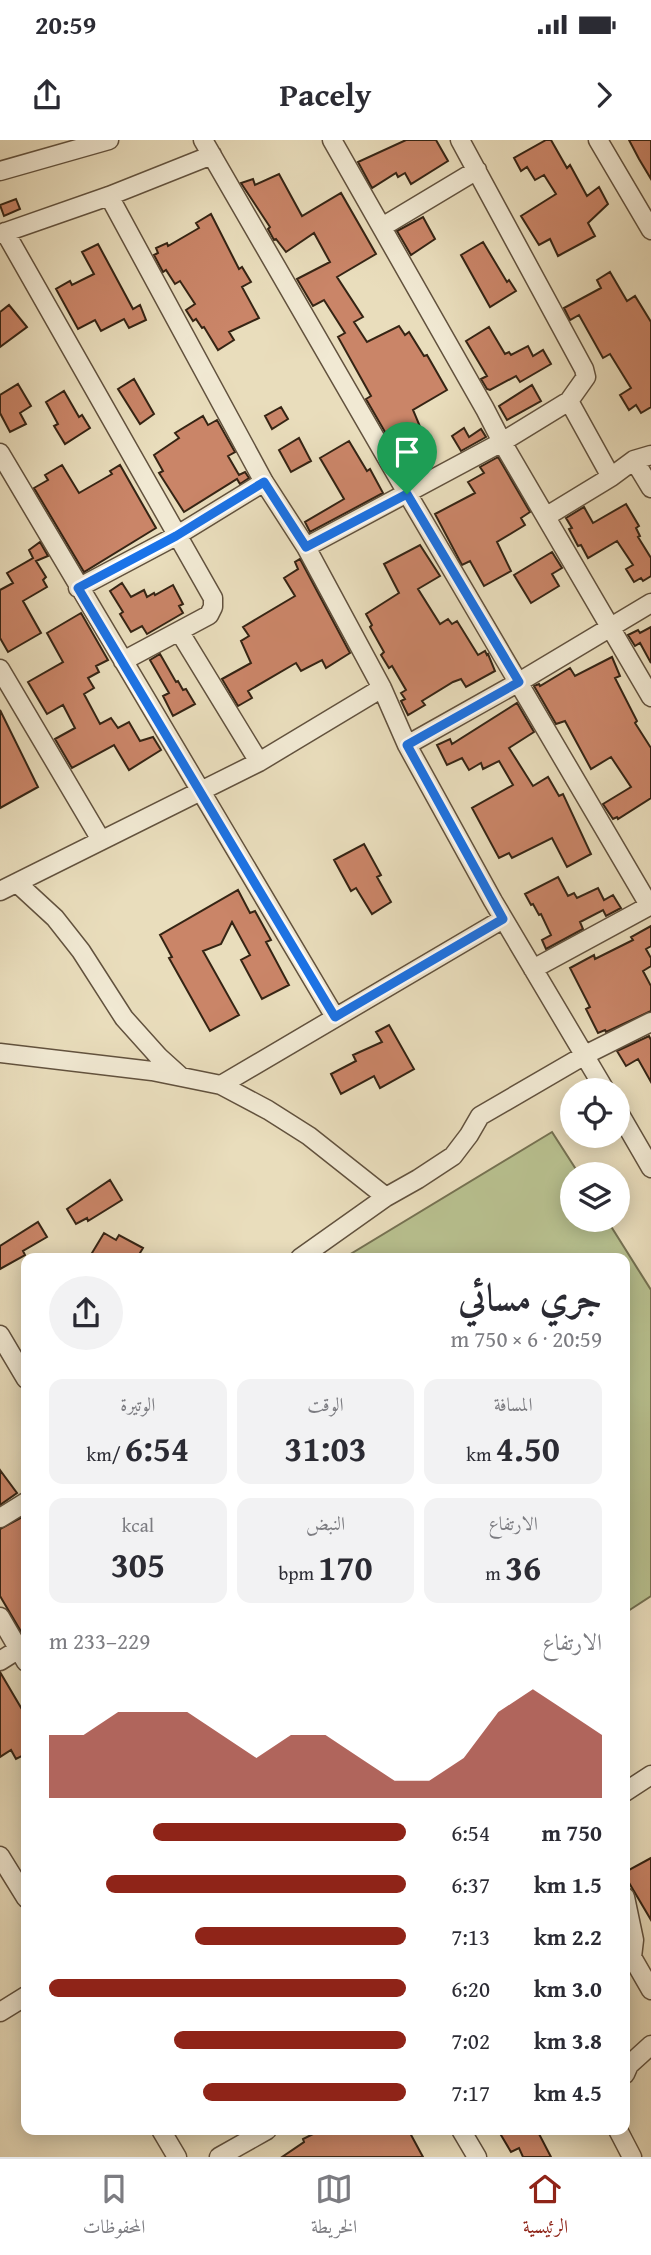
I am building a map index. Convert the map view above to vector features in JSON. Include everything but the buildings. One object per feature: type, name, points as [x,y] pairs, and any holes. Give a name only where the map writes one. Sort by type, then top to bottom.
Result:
[{"type":"street","points":[[0,171],[109,140]]},
{"type":"street","points":[[332,140],[502,442],[651,696]]},
{"type":"street","points":[[306,547],[502,442],[569,401],[586,377],[460,140]]},
{"type":"street","points":[[598,140],[651,230]]},
{"type":"street","points":[[123,662],[209,615],[213,598],[3,233],[109,196],[208,148],[407,494],[650,905],[533,969]]},
{"type":"street","points":[[382,227],[477,170]]},
{"type":"street","points":[[109,196],[264,482],[306,547],[383,688],[407,745],[503,919],[598,1078]]},
{"type":"street","points":[[569,401],[611,477]]},
{"type":"street","points":[[0,453],[335,1017]]},
{"type":"street","points":[[547,516],[643,457],[651,488]]},
{"type":"street","points":[[78,588],[176,536],[264,482]]},
{"type":"street","points":[[407,745],[651,603]]},
{"type":"street","points":[[179,631],[259,762]]},
{"type":"street","points":[[0,669],[101,840]]},
{"type":"street","points":[[0,891],[259,762],[383,688]]},
{"type":"street","points":[[17,883],[55,918],[81,951],[124,1018],[180,1076]]},
{"type":"street","points":[[221,1085],[503,919]]},
{"type":"street","points":[[307,1253],[386,1197],[453,1156],[480,1116],[585,1055],[651,1023]]},
{"type":"street","points":[[0,1053],[180,1076],[221,1085],[309,1136],[386,1197]]},
{"type":"street","points":[[630,1132],[651,1168]]},
{"type":"street","points":[[0,1335],[21,1371]]},
{"type":"street","points":[[0,1518],[21,1505]]},
{"type":"street","points":[[0,1617],[21,1653]]},
{"type":"street","points":[[0,1661],[21,1655]]},
{"type":"street","points":[[630,1789],[651,1775]]},
{"type":"street","points":[[0,1856],[21,1890]]},
{"type":"street","points":[[630,1921],[634,1940],[632,1957],[651,1990]]},
{"type":"street","points":[[0,2012],[21,1999]]},
{"type":"street","points":[[630,2064],[651,2045]]},
{"type":"street","points":[[164,2135],[177,2157]]},
{"type":"street","points":[[219,2157],[258,2135]]},
{"type":"street","points":[[463,2135],[473,2156]]},
{"type":"street","points":[[621,2135],[632,2157]]},
{"type":"green space","points":[[552,1132],[571,1162],[560,1162],[560,1232],[615,1232],[628,1253],[352,1253]]},
{"type":"green space","points":[[630,1257],[651,1290],[651,1596],[630,1610]]},
{"type":"route","points":[[264,482],[306,547],[407,494],[519,682],[407,745],[503,919],[335,1017],[78,588],[176,536],[264,482]]}]
